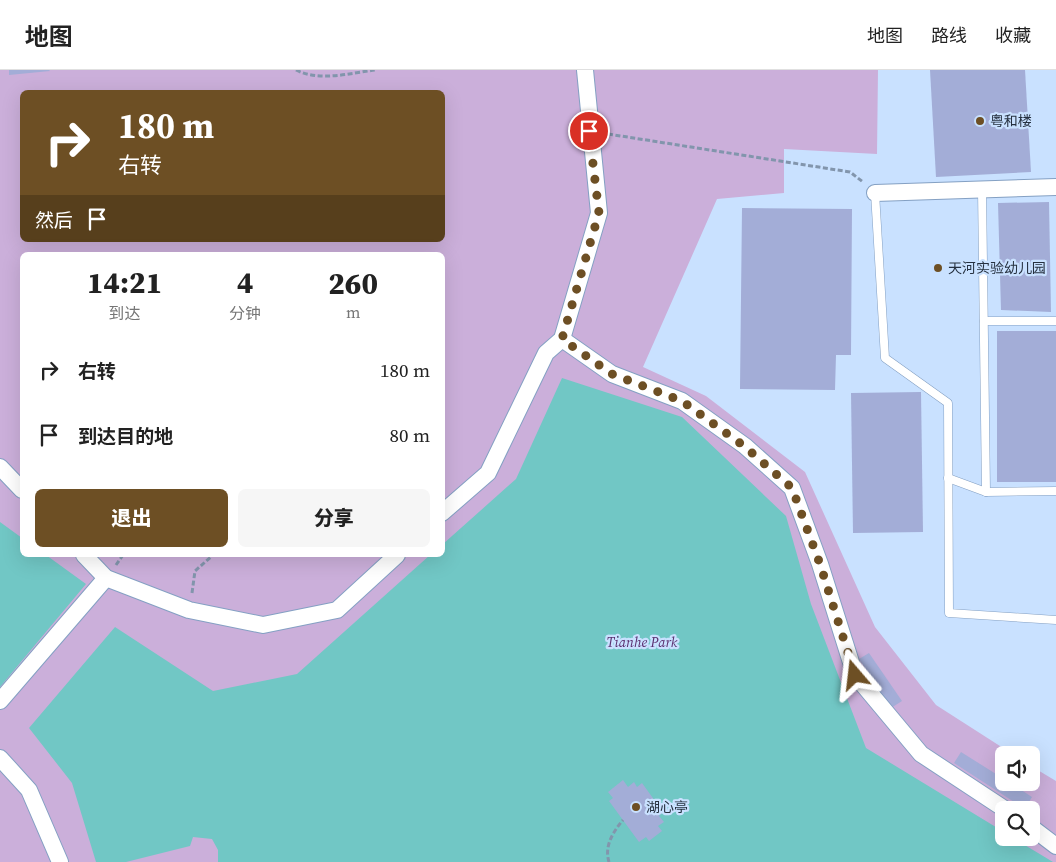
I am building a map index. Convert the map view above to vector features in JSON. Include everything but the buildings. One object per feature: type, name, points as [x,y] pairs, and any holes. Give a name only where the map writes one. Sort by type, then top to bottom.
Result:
[{"type":"street","points":[[445,510],[488,473],[546,353],[562,339],[599,213],[589,131],[585,70]]},
{"type":"street","points":[[875,192],[1056,187]]},
{"type":"street","points":[[562,339],[612,374],[682,401],[744,446],[792,488],[820,564],[855,675],[921,754],[995,803]]},
{"type":"street","points":[[0,467],[20,488]]},
{"type":"street","points":[[86,557],[106,578],[189,610],[263,625],[337,610],[396,557]]},
{"type":"street","points":[[0,702],[106,578]]},
{"type":"street","points":[[0,758],[29,790],[60,862]]},
{"type":"street","points":[[1040,834],[1056,846]]},
{"type":"lane","points":[[982,189],[986,492]]},
{"type":"lane","points":[[875,192],[885,358],[948,403],[949,613],[1056,620]]},
{"type":"lane","points":[[984,321],[1056,321]]},
{"type":"lane","points":[[948,478],[986,492],[1056,491]]},
{"type":"path","points":[[296,70],[306,75],[342,75],[375,70]]},
{"type":"path","points":[[589,131],[850,172],[875,192]]},
{"type":"path","points":[[189,610],[195,571],[211,557]]},
{"type":"path","points":[[609,862],[607,855],[611,835],[622,820]]},
{"type":"green space","name":"Tianhe Park","points":[[0,70],[878,70],[877,154],[784,149],[784,193],[717,199],[643,367],[706,396],[805,472],[875,627],[936,705],[1000,746],[995,746],[995,791],[1040,791],[1040,771],[1056,781],[1056,862],[0,862]]},
{"type":"shaded area","points":[[562,378],[682,417],[786,516],[811,604],[866,748],[995,827],[995,846],[1026,846],[1053,862],[218,862],[218,850],[212,839],[193,837],[190,846],[126,862],[96,862],[72,783],[29,728],[115,627],[213,691],[297,674],[428,557],[445,557],[445,542],[516,479]]},
{"type":"shaded area","points":[[0,522],[20,537],[20,557],[49,557],[86,584],[0,687]]},
{"type":"place","name":"粤和楼","points":[[980,121]]},
{"type":"place","name":"天河实验幼儿园","points":[[938,268]]},
{"type":"place","name":"湖心亭","points":[[636,807]]},
{"type":"route","points":[[589,131],[599,213],[562,339],[612,374],[682,401],[744,446],[792,488],[820,564],[855,675]]}]
